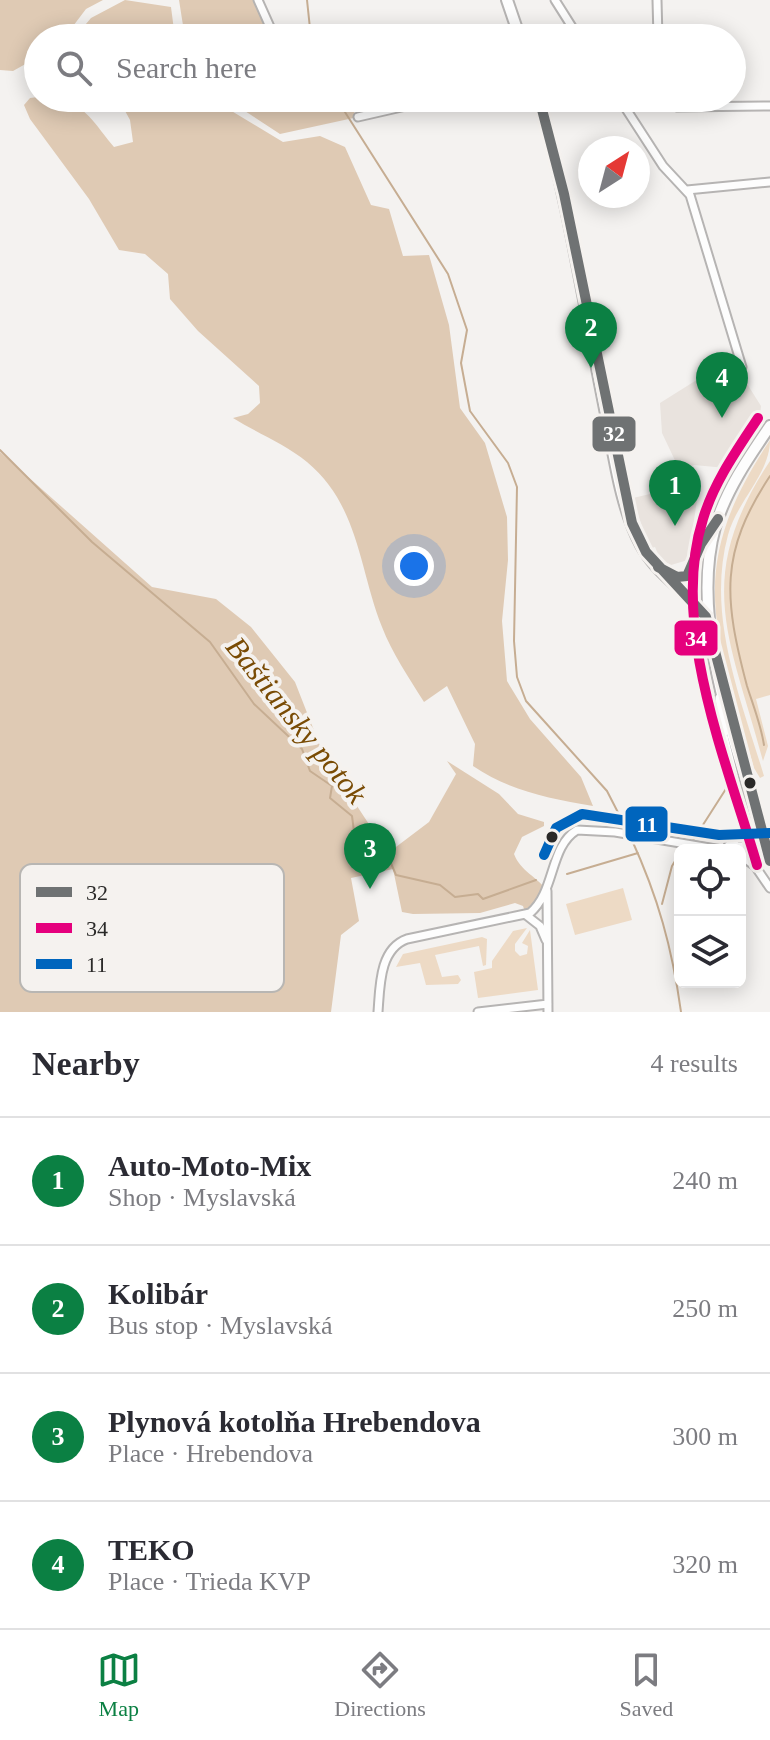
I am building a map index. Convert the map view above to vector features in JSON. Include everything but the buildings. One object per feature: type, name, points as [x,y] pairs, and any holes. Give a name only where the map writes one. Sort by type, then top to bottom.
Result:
[{"type":"street","points":[[258,0],[269,24]]},
{"type":"street","points":[[507,0],[515,24]]},
{"type":"street","points":[[555,0],[570,24]]},
{"type":"street","points":[[657,0],[658,24]]},
{"type":"street","points":[[746,106],[770,106]]},
{"type":"street","points":[[358,117],[380,112]]},
{"type":"street","points":[[543,112],[564,194],[626,500],[637,537],[661,573],[689,594],[706,617]]},
{"type":"street","points":[[628,112],[663,166],[687,190],[704,233],[742,367]]},
{"type":"street","points":[[687,190],[770,182]]},
{"type":"street","points":[[729,844],[741,835],[746,819],[724,736],[706,617],[705,585],[718,519],[736,478],[770,426]]},
{"type":"street","points":[[679,578],[692,571],[701,544],[718,519]]},
{"type":"street","points":[[652,562],[679,578],[705,585]]},
{"type":"street","points":[[710,637],[770,861]]},
{"type":"street","points":[[478,1012],[548,1008],[547,891],[562,844],[571,833],[584,828],[690,844]]},
{"type":"street","points":[[746,847],[766,846]]},
{"type":"street","points":[[746,852],[766,846]]},
{"type":"street","points":[[746,859],[770,888]]},
{"type":"street","points":[[378,1012],[384,967],[400,942],[526,915],[547,891]]},
{"type":"street","points":[[526,915],[540,926],[547,942]]},
{"type":"shaded area","points":[[0,0],[103,0],[86,9],[75,24],[24,24],[24,65],[13,71],[0,70]]},
{"type":"shaded area","points":[[125,0],[171,7],[173,24],[86,24],[91,18]]},
{"type":"shaded area","points":[[179,0],[256,0],[265,24],[183,24]]},
{"type":"shaded area","points":[[27,112],[84,112],[114,147],[133,142],[126,112],[233,112],[283,142],[320,136],[345,147],[371,205],[389,209],[403,256],[429,255],[449,325],[460,408],[485,443],[507,517],[508,560],[502,621],[507,681],[530,719],[581,777],[593,806],[515,788],[473,766],[475,744],[447,686],[424,702],[391,646],[374,605],[348,518],[324,479],[290,450],[233,418],[248,414],[260,403],[259,386],[198,331],[170,299],[168,274],[145,254],[119,250],[89,199]]},
{"type":"shaded area","points":[[246,112],[354,112],[358,117],[280,134]]},
{"type":"shaded area","points":[[738,354],[744,379],[761,406],[759,426],[766,431],[738,474],[726,468],[694,465],[680,471],[662,433],[660,403]]},
{"type":"shaded area","points":[[770,440],[765,464],[728,535],[722,565],[721,596],[729,657],[764,776],[760,778],[754,768],[728,677],[715,601],[717,565],[725,527],[743,486]]},
{"type":"shaded area","points":[[0,452],[152,587],[216,599],[251,627],[295,682],[324,756],[388,853],[429,822],[456,774],[447,761],[499,794],[518,814],[544,822],[544,826],[522,837],[514,854],[547,891],[526,915],[523,906],[515,903],[480,913],[402,912],[393,869],[351,878],[359,921],[341,935],[331,1012],[0,1012]]},
{"type":"shaded area","points":[[770,461],[770,695],[756,699],[768,746],[763,761],[730,643],[725,609],[725,575],[731,540],[746,503]]},
{"type":"shaded area","points":[[688,485],[689,488],[699,487],[688,560],[671,565],[660,559],[655,547],[649,549],[633,498]]},
{"type":"shaded area","points":[[623,888],[632,920],[575,935],[566,904]]},
{"type":"shaded area","points":[[527,928],[515,944],[515,951],[520,956],[527,954],[528,946],[522,943],[530,930],[538,990],[478,998],[474,972],[492,968],[492,961],[513,931]]},
{"type":"shaded area","points":[[482,937],[487,939],[486,965],[483,966],[479,946],[435,955],[442,977],[458,975],[461,980],[458,984],[426,985],[420,963],[396,967],[403,954]]},
{"type":"waterway","points":[[307,0],[310,24]]},
{"type":"waterway","points":[[345,112],[448,274],[467,330],[461,363],[470,411],[508,463],[517,487],[514,641],[517,677],[526,701],[607,791],[628,832]]},
{"type":"waterway","name":"Baštiansky potok","points":[[0,450],[92,542],[210,642],[254,704],[302,749],[310,771],[332,786],[330,798],[352,816],[353,848],[373,852],[380,858],[387,854],[396,875],[440,885],[455,897],[478,894],[483,899],[536,880]]},
{"type":"waterway","points":[[764,745],[739,655],[731,602],[731,577],[734,553],[742,529],[770,476]]},
{"type":"waterway","points":[[692,842],[731,781]]},
{"type":"waterway","points":[[631,838],[663,923],[681,1012]]},
{"type":"waterway","name":"Baštiansky potok","points":[[567,874],[638,853]]},
{"type":"waterway","points":[[662,904],[674,863]]},
{"type":"transit line","name":"32","points":[[543,112],[564,194],[632,523],[646,552],[706,617],[770,861]]},
{"type":"transit line","name":"34","points":[[757,865],[706,694],[693,604],[694,560],[703,519],[713,492],[758,418]]},
{"type":"transit line","name":"32","points":[[658,567],[677,577],[687,576],[701,544],[718,519]]},
{"type":"transit line","name":"11","points":[[544,855],[556,828],[582,814],[719,835],[770,833]]},
{"type":"place","name":"Kolibár","points":[[591,368]]},
{"type":"place","name":"TEKO","points":[[722,418]]},
{"type":"place","name":"Auto-Moto-Mix","points":[[675,526]]},
{"type":"place","name":"Plynová kotolňa Hrebendova","points":[[370,889]]}]
